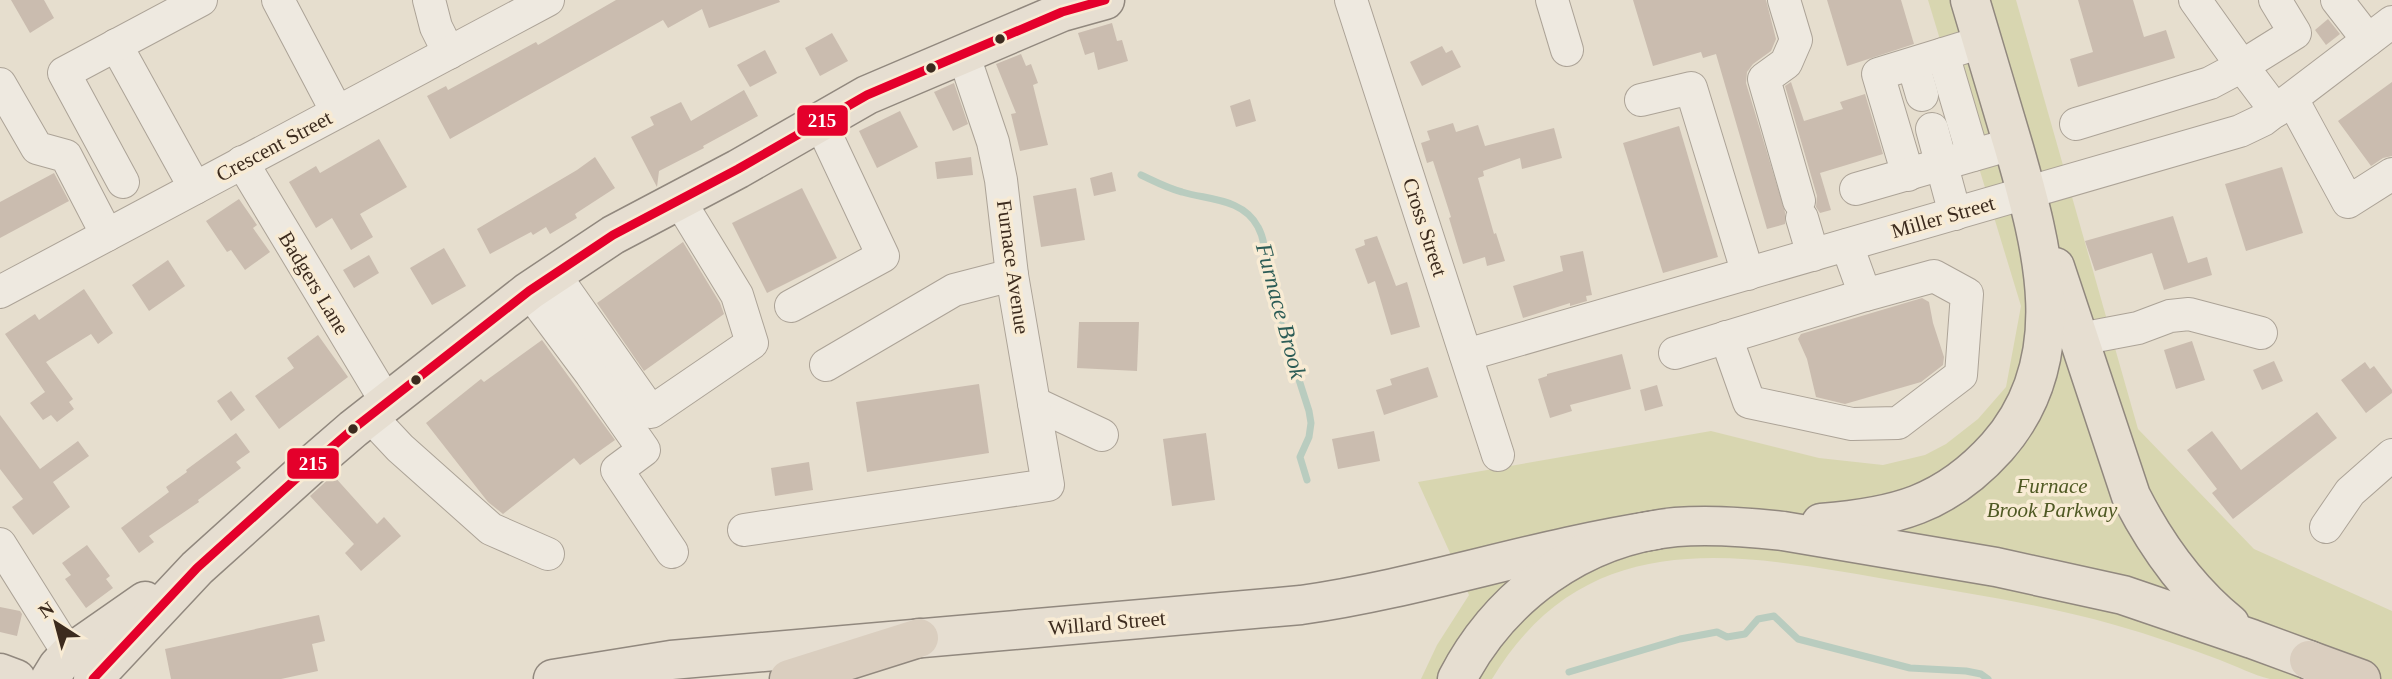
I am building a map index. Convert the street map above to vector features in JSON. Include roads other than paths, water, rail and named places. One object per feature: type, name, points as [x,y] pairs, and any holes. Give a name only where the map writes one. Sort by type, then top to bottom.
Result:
[{"type":"highway","points":[[789,679],[919,638]]},
{"type":"highway","points":[[2309,660],[2361,679]]},
{"type":"main road","points":[[71,671],[124,613],[197,568],[309,467],[378,410],[542,283],[613,235],[867,95],[1062,12],[1105,0]]},
{"type":"main road","points":[[1970,0],[2027,193],[2062,285],[2124,479],[2139,512],[2172,564],[2199,597],[2252,639]]},
{"type":"main road","points":[[1462,670],[1477,644],[1502,613],[1546,575],[1599,548],[1656,530],[1677,527],[1753,527],[1870,519],[1909,508],[1975,470],[2001,442],[2023,411],[2040,363],[2045,330],[2044,274],[2027,193]]},
{"type":"main road","points":[[1753,527],[1996,566],[2082,584],[2154,604],[2252,639],[2309,660],[2347,679]]},
{"type":"main road","name":"Willard Street","points":[[553,679],[671,660],[1239,612],[1329,601],[1381,592],[1566,546],[1656,530]]},
{"type":"main road","points":[[71,671],[126,662],[197,568]]},
{"type":"main road","points":[[0,673],[16,679]]},
{"type":"street","points":[[122,182],[64,73],[201,0]]},
{"type":"street","points":[[278,0],[337,112]]},
{"type":"street","points":[[429,0],[436,27],[449,53]]},
{"type":"street","name":"Crescent Street","points":[[0,292],[548,0]]},
{"type":"street","name":"Cross Street","points":[[1351,0],[1498,454]]},
{"type":"street","points":[[1552,0],[1567,50]]},
{"type":"street","points":[[1784,0],[1796,40],[1786,62],[1764,79],[1813,255]]},
{"type":"street","points":[[2195,0],[2242,66],[2284,105],[2348,202],[2392,174]]},
{"type":"street","points":[[2076,124],[2210,83],[2295,33],[2275,0]]},
{"type":"street","points":[[2337,0],[2380,31]]},
{"type":"street","name":"Miller Street","points":[[1466,355],[2252,127],[2380,31]]},
{"type":"street","points":[[1908,175],[1878,74],[1982,41]]},
{"type":"street","points":[[116,45],[195,188]]},
{"type":"street","name":"Furnace Avenue","points":[[744,530],[1048,485],[1012,275],[1001,180],[993,142],[963,53]]},
{"type":"street","points":[[1943,54],[1973,155]]},
{"type":"street","points":[[1913,64],[1922,95]]},
{"type":"street","points":[[0,84],[37,148],[66,156],[107,234]]},
{"type":"street","points":[[1641,100],[1691,88],[1748,274]]},
{"type":"street","points":[[791,306],[883,256],[820,122]]},
{"type":"street","points":[[1932,129],[1955,214]]},
{"type":"street","points":[[1856,189],[2012,144]]},
{"type":"street","name":"Badgers Lane","points":[[242,162],[400,448],[491,529],[548,554]]},
{"type":"street","points":[[542,283],[651,412],[752,343],[737,295],[680,200]]},
{"type":"street","points":[[1847,245],[1865,295]]},
{"type":"street","points":[[826,365],[954,290],[1012,275]]},
{"type":"street","points":[[1675,353],[1726,337],[1865,295],[1934,276],[1967,294],[1962,375],[1898,424],[1852,424],[1749,402],[1726,337]]},
{"type":"street","points":[[542,283],[591,374],[644,450],[617,470],[672,552]]},
{"type":"street","points":[[2080,339],[2138,328],[2170,316],[2189,314],[2261,333]]},
{"type":"street","points":[[1034,404],[1102,435]]},
{"type":"street","points":[[2326,527],[2350,492],[2392,455]]},
{"type":"street","points":[[0,544],[71,671]]},
{"type":"waterway","name":"Furnace Brook","points":[[1141,175],[1176,190],[1234,205],[1251,217],[1258,227],[1263,241],[1269,286],[1309,411],[1309,437],[1300,457],[1307,480]]},
{"type":"waterway","name":"Furnace Brook","points":[[1569,672],[1680,639],[1717,632],[1727,637],[1745,634],[1758,619],[1774,616],[1798,639],[1910,668],[1966,671],[1981,674],[1988,679]]},
{"type":"park label","name":"Furnace Brook Parkway","points":[[2052,498]]}]
